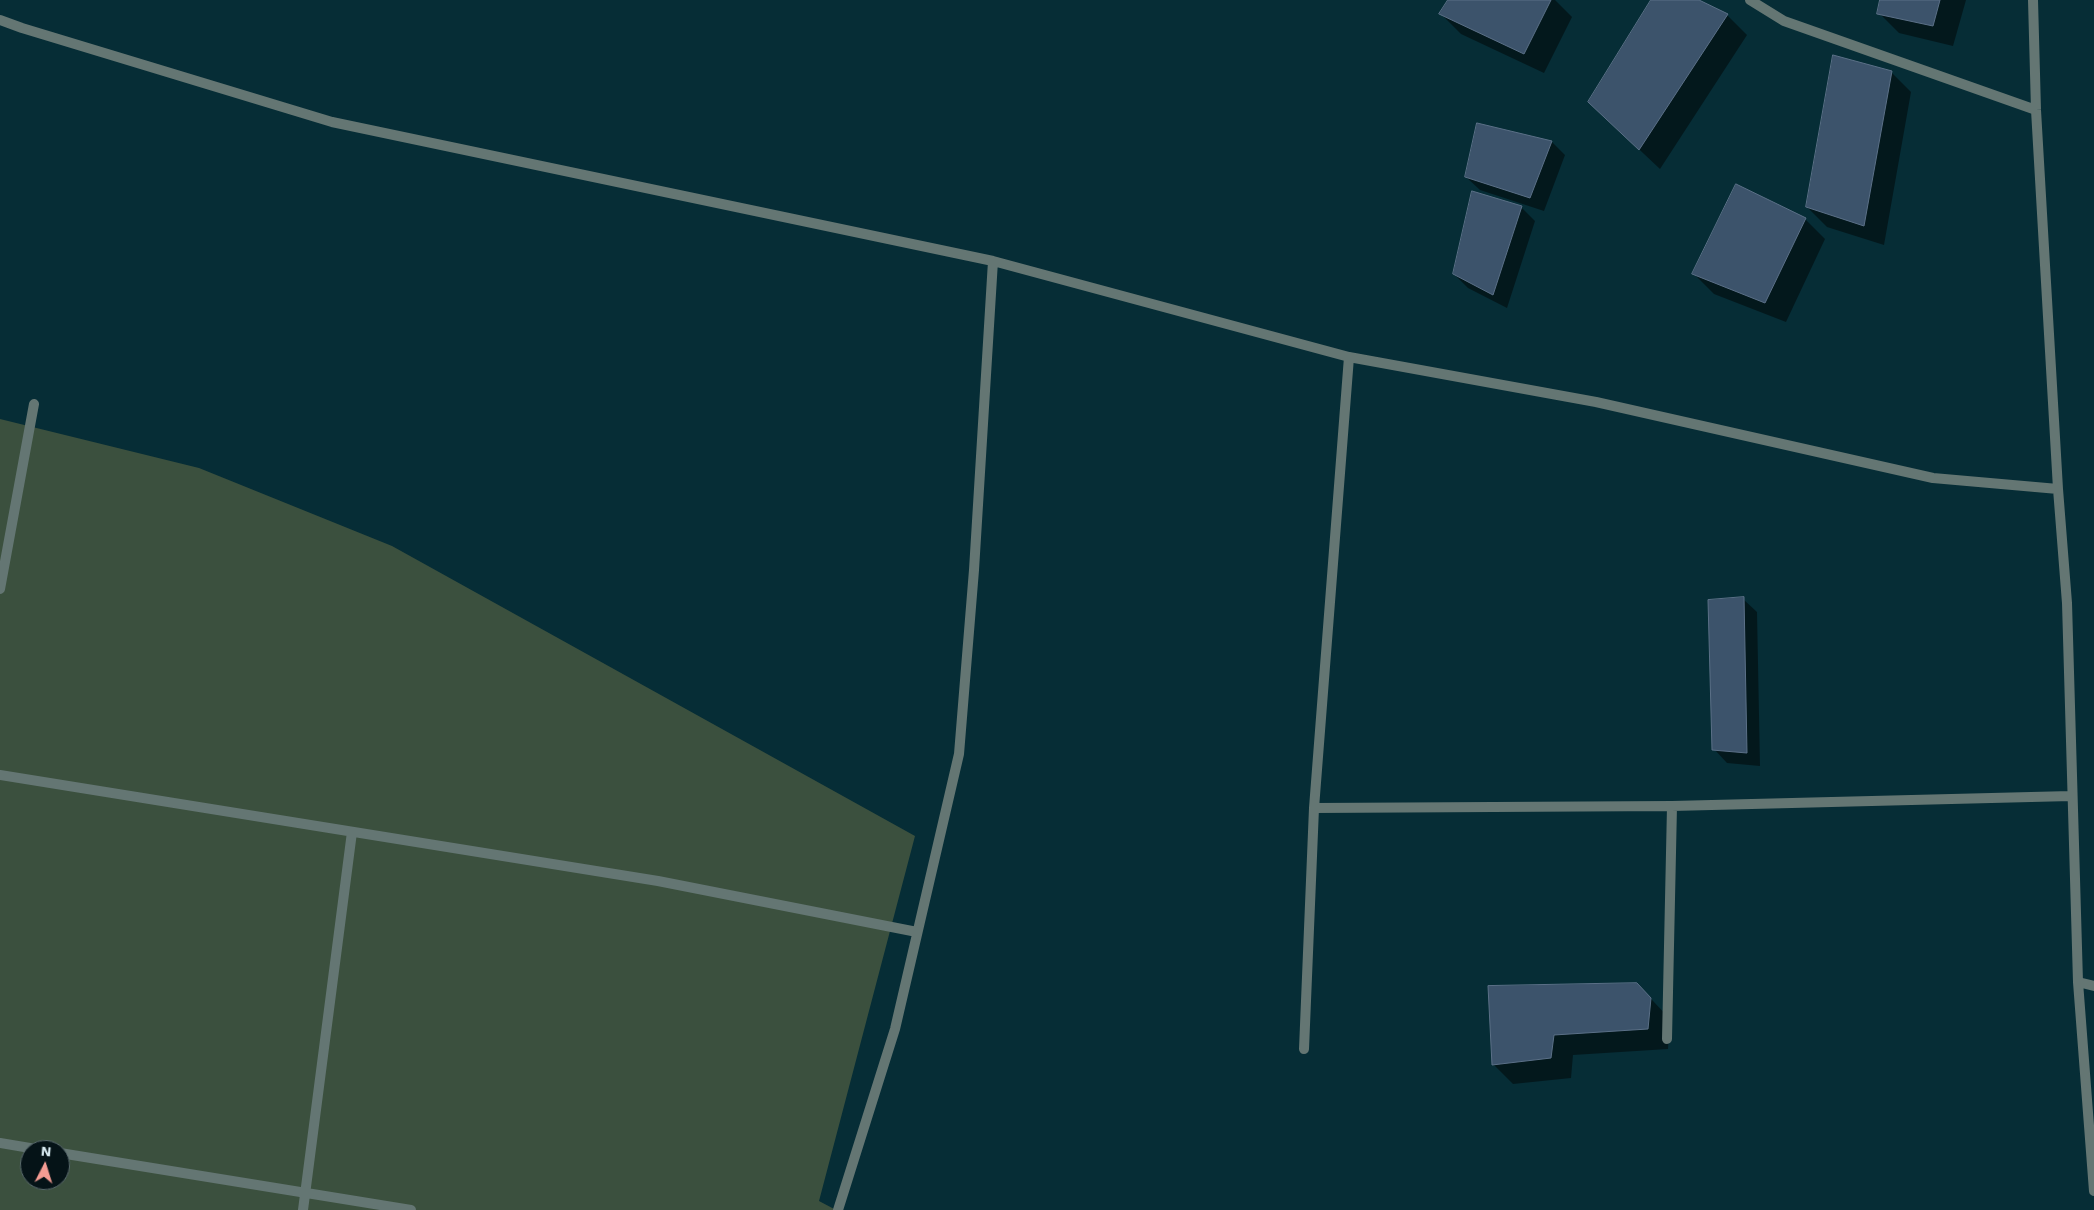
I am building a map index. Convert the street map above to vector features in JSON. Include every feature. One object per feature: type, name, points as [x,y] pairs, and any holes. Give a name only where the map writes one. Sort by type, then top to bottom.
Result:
[{"type":"street","points":[[1750,0],[1784,21],[2036,110]]},
{"type":"street","points":[[2033,0],[2036,110],[2058,489],[2067,603],[2071,796],[2078,982],[2094,1191]]},
{"type":"street","points":[[0,20],[332,122],[993,261],[1349,357],[1596,402],[1932,478],[2058,489]]},
{"type":"street","points":[[838,1210],[895,1029],[959,754],[974,570],[993,261]]},
{"type":"street","points":[[1304,1049],[1314,808],[1349,357]]},
{"type":"street","points":[[0,589],[34,404]]},
{"type":"street","points":[[0,775],[658,881],[917,932]]},
{"type":"street","points":[[1314,808],[1672,806],[2071,796]]},
{"type":"street","points":[[1667,1039],[1672,806]]},
{"type":"street","points":[[303,1210],[352,832]]},
{"type":"street","points":[[2078,982],[2094,986]]},
{"type":"street","points":[[0,1143],[20,1146]]},
{"type":"street","points":[[70,1155],[411,1210]]},
{"type":"green space","points":[[0,419],[199,468],[392,546],[915,836],[819,1201],[836,1210],[0,1210]]},
{"type":"building","points":[[1448,0],[1551,0],[1524,54],[1439,14]]},
{"type":"building","points":[[1651,0],[1699,0],[1728,14],[1639,150],[1588,102]]},
{"type":"building","points":[[1880,0],[1940,0],[1933,26],[1877,14]]},
{"type":"building","points":[[1833,55],[1892,71],[1864,226],[1806,207]]},
{"type":"building","points":[[1477,123],[1552,141],[1530,198],[1465,177]]},
{"type":"building","points":[[1736,184],[1806,218],[1765,303],[1692,274]]},
{"type":"building","points":[[1472,191],[1522,206],[1493,295],[1453,274]]},
{"type":"building","points":[[1744,597],[1747,753],[1712,750],[1708,600]]},
{"type":"building","points":[[1637,983],[1651,998],[1648,1029],[1554,1035],[1551,1058],[1492,1065],[1488,986]]}]
